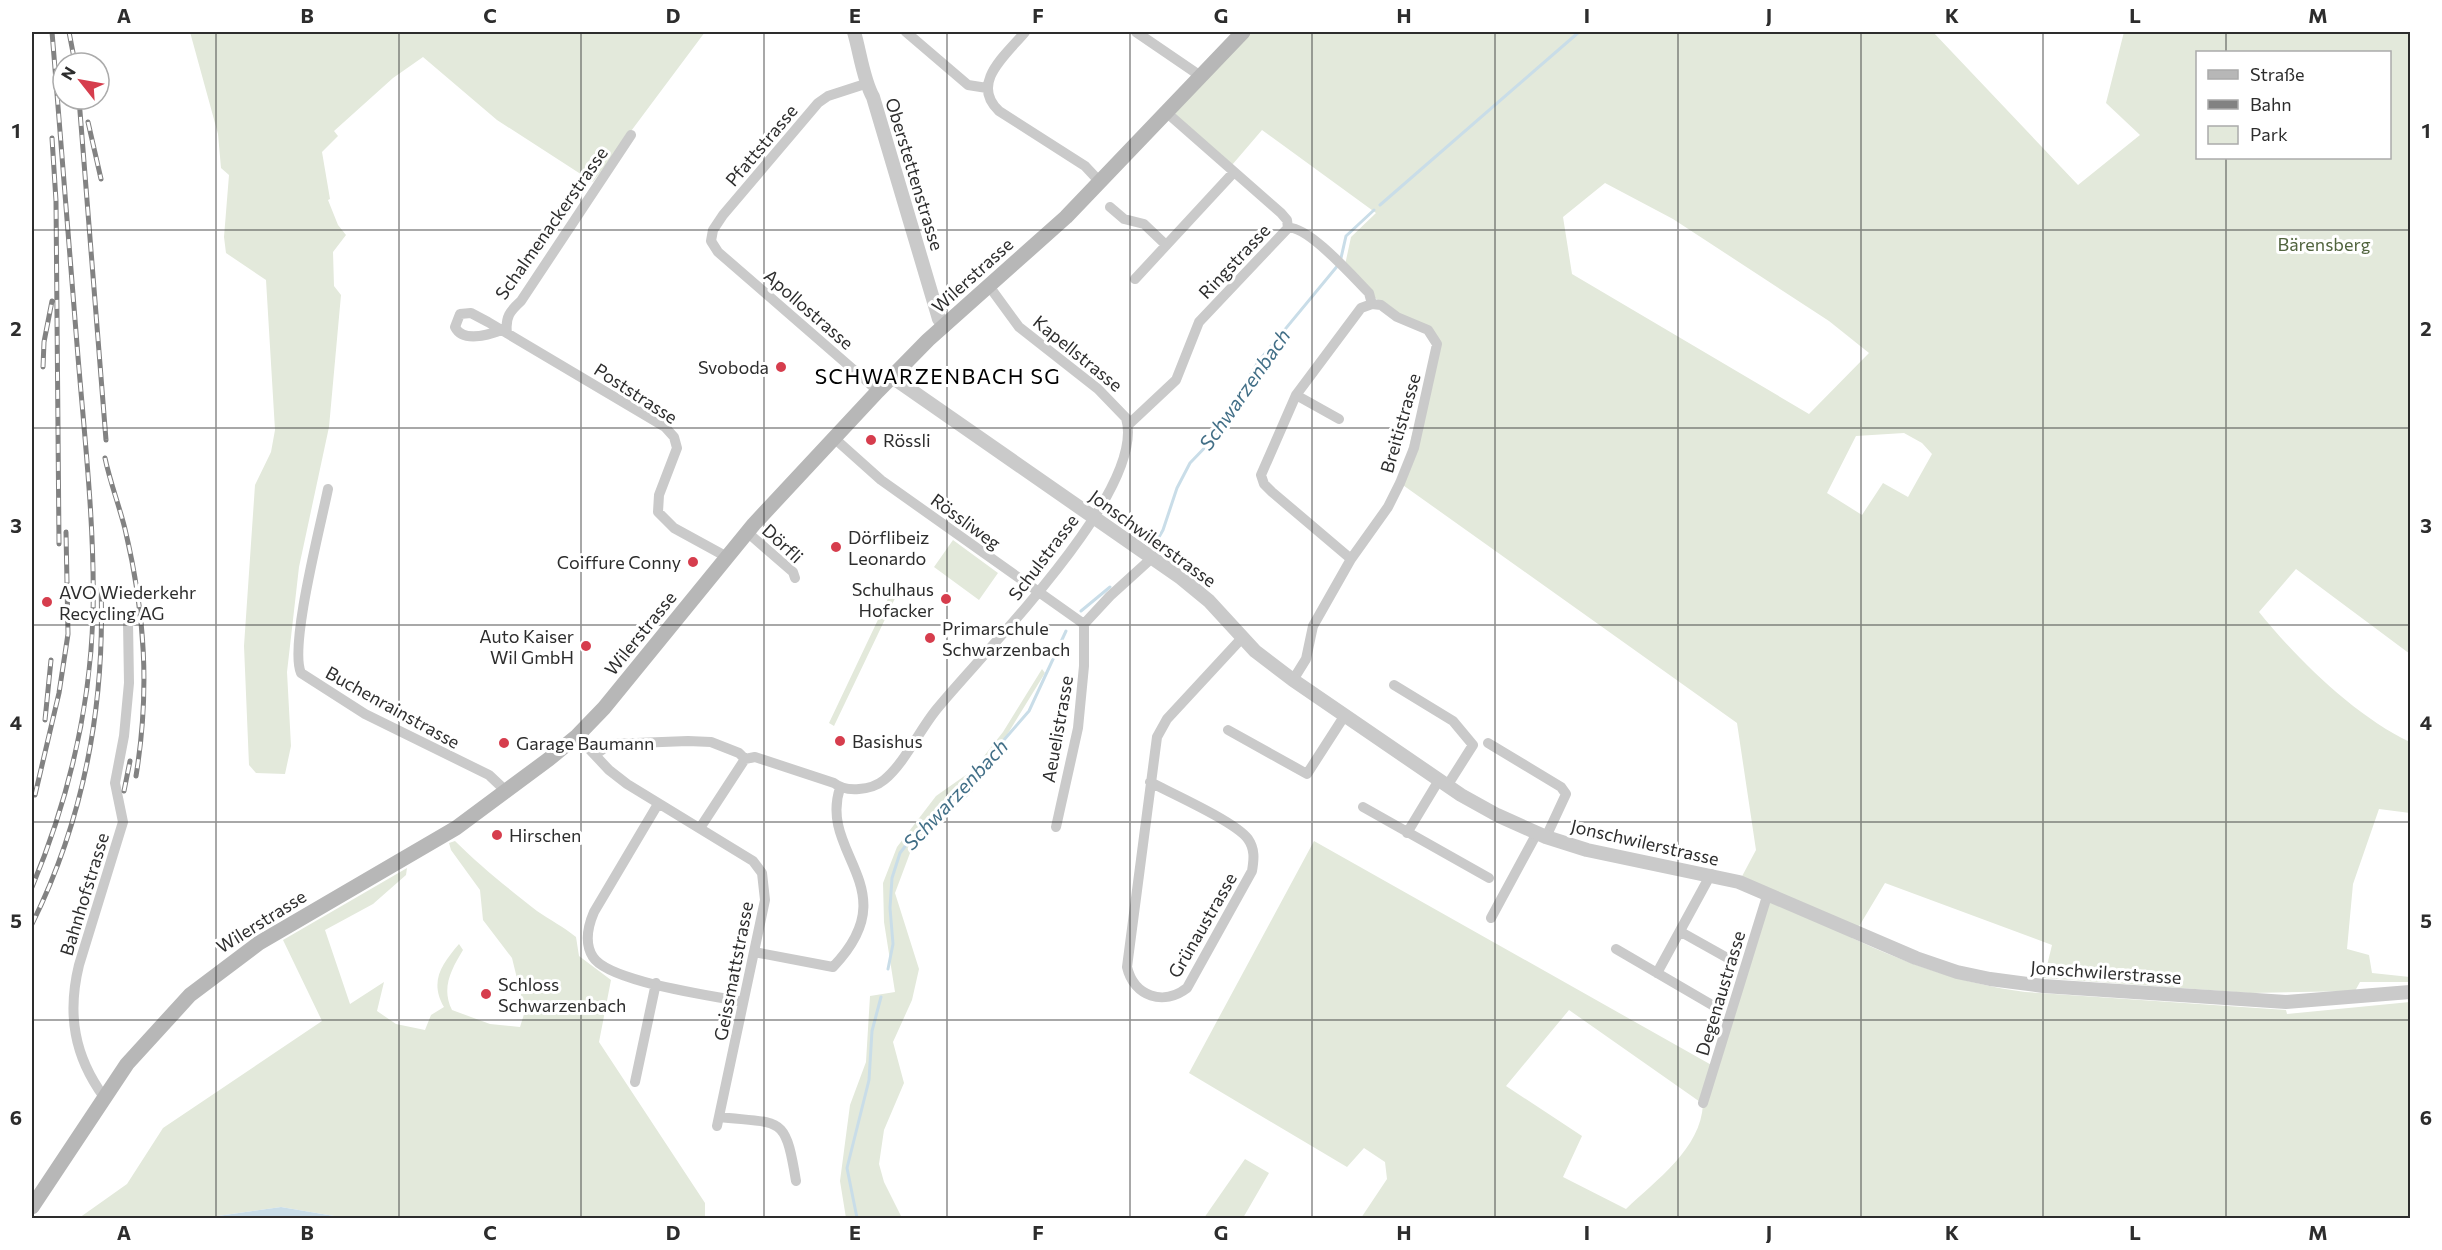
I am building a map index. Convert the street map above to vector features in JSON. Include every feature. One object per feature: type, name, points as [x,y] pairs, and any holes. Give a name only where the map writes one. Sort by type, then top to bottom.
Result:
[{"type":"main road","name":"Wilerstrasse","points":[[32,1207],[104,1096],[127,1064],[162,1023],[225,966],[295,920],[438,840],[577,736],[604,708],[747,532],[878,391],[944,326],[1100,182],[1199,75],[1243,32]]},
{"type":"street","name":"Oberstettenstrasse","points":[[854,32],[865,70],[865,84],[873,97],[939,319],[944,326]]},
{"type":"street","points":[[906,32],[965,83],[972,87],[987,88]]},
{"type":"street","points":[[1025,32],[992,71],[987,88],[989,98],[999,111],[1085,166],[1100,182]]},
{"type":"street","points":[[1136,32],[1199,75]]},
{"type":"street","name":"Pfattstrasse","points":[[718,252],[711,241],[713,230],[813,108],[828,96],[865,84]]},
{"type":"street","name":"Ringstrasse","points":[[1128,425],[1176,380],[1199,322],[1288,228],[1287,220],[1281,213],[1166,112]]},
{"type":"street","name":"Schalmenackerstrasse","points":[[504,332],[509,312],[521,300],[631,135]]},
{"type":"street","points":[[1135,279],[1234,172]]},
{"type":"street","points":[[1110,207],[1124,219],[1144,224],[1166,244]]},
{"type":"street","name":"Breitistrasse","points":[[1288,228],[1303,231],[1344,268],[1369,293],[1372,304],[1381,305],[1397,317],[1428,330],[1436,339],[1437,350],[1414,448],[1400,483],[1388,507],[1351,559],[1313,626],[1305,659],[1293,680]]},
{"type":"street","name":"Apollostrasse","points":[[718,252],[878,391]]},
{"type":"street","name":"Kapellstrasse","points":[[989,286],[1019,327],[1111,400],[1128,425]]},
{"type":"street","points":[[1351,559],[1272,492],[1262,479],[1265,462],[1296,395],[1361,308],[1372,304]]},
{"type":"street","name":"Poststrasse","points":[[504,332],[670,432],[677,448],[659,495],[658,512],[674,528],[727,557]]},
{"type":"street","name":"Jonschwilerstrasse","points":[[892,377],[1152,557],[1209,601],[1242,638],[1293,680],[1443,783],[1489,811],[1542,835],[1587,850],[1711,874],[1768,893],[1916,958],[1957,972],[1990,979],[2043,986],[2286,1002],[2410,992]]},
{"type":"street","points":[[1296,395],[1339,419]]},
{"type":"street","points":[[1094,516],[1123,463],[1128,425]]},
{"type":"street","name":"Rössliweg","points":[[834,438],[881,480],[1084,624]]},
{"type":"street","name":"Buchenrainstrasse","points":[[328,489],[304,604],[297,652],[301,673],[365,714],[489,775],[506,791]]},
{"type":"street","name":"Schulstrasse","points":[[595,755],[610,744],[711,742],[739,753],[745,759],[755,757],[834,783],[840,788],[863,789],[886,779],[936,710],[1039,593],[1094,516]]},
{"type":"street","name":"Dörfli","points":[[747,532],[793,572],[795,578]]},
{"type":"street","points":[[1084,624],[1152,557]]},
{"type":"street","name":"Bahnhofstrasse","points":[[104,1096],[82,1061],[75,1040],[72,1014],[79,965],[123,822],[116,783],[128,694],[128,622]]},
{"type":"street","name":"Aeuelistrasse","points":[[1056,827],[1078,728],[1084,666],[1084,624]]},
{"type":"street","name":"Grünaustrasse","points":[[1150,782],[1239,831],[1252,845],[1254,858],[1252,871],[1187,988],[1176,996],[1165,998],[1150,996],[1138,988],[1127,967],[1150,782],[1160,728],[1242,638]]},
{"type":"street","points":[[1394,685],[1453,721],[1473,745],[1407,833]]},
{"type":"street","points":[[1228,730],[1307,774],[1345,715]]},
{"type":"street","name":"Geissmattstrasse","points":[[577,736],[627,784],[753,861],[762,873],[765,900],[718,1121],[780,1127],[790,1144],[796,1181]]},
{"type":"street","points":[[1488,742],[1561,787],[1566,794],[1564,803],[1491,918]]},
{"type":"street","points":[[700,828],[745,759]]},
{"type":"street","points":[[754,952],[833,967],[849,950],[860,931],[863,899],[840,827],[837,798],[840,788]]},
{"type":"street","points":[[658,804],[595,910],[587,936],[593,958],[603,967],[624,976],[743,1002]]},
{"type":"street","points":[[1363,807],[1490,878]]},
{"type":"street","points":[[1657,974],[1711,874]]},
{"type":"street","name":"Degenaustrasse","points":[[1703,1104],[1768,893]]},
{"type":"street","points":[[1681,932],[1731,960]]},
{"type":"street","points":[[1616,949],[1712,1005]]},
{"type":"street","points":[[635,1082],[656,983]]},
{"type":"green space","points":[[190,32],[705,32],[593,182],[497,120],[423,57],[393,78],[334,131],[338,136],[322,152],[330,199],[328,200],[338,225],[346,235],[333,252],[334,286],[341,295],[329,427],[299,567],[287,672],[291,746],[285,774],[256,773],[249,765],[244,646],[255,485],[271,452],[275,430],[266,280],[226,253],[224,237],[229,175],[221,168],[218,134]]},
{"type":"green space","name":"Bärensberg","points":[[1251,32],[1933,32],[2078,185],[2140,135],[2106,103],[2124,32],[2410,32],[2410,654],[2296,569],[2259,612],[2328,685],[2389,731],[2410,742],[2410,813],[2379,809],[2353,884],[2347,949],[2369,955],[2372,973],[2410,977],[2410,982],[2360,982],[2355,991],[2250,993],[2044,978],[2052,945],[1885,883],[1852,938],[1936,972],[1980,984],[2025,992],[2286,1010],[2287,1014],[2410,1002],[2410,1218],[1361,1218],[1387,1179],[1385,1162],[1364,1148],[1347,1167],[1189,1073],[1314,841],[1715,1067],[1765,900],[1739,882],[1756,850],[1737,723],[1400,483],[1436,339],[1375,298],[1345,265],[1351,237],[1376,213],[1262,130],[1232,165],[1175,115],[1176,110]],"holes":[[[1605,183],[1673,219],[1829,321],[1869,353],[1809,414],[1572,274],[1563,217]],[[1904,433],[1922,443],[1932,454],[1908,497],[1883,483],[1862,515],[1827,493],[1856,436]],[[1569,1010],[1703,1104],[1700,1120],[1686,1149],[1663,1175],[1626,1209],[1563,1177],[1582,1136],[1506,1086]]]},
{"type":"green space","points":[[953,540],[998,573],[979,600],[934,567]]},
{"type":"green space","points":[[893,588],[899,590],[834,726],[829,723]]},
{"type":"green space","points":[[1042,669],[1045,673],[972,792],[910,853],[895,893],[919,969],[912,1000],[893,1042],[904,1083],[884,1130],[879,1164],[884,1182],[902,1218],[846,1218],[840,1181],[850,1105],[866,1062],[870,996],[895,992],[884,922],[883,883],[897,847],[936,796],[973,770],[1003,732]]},
{"type":"green space","points":[[455,841],[537,911],[576,937],[579,956],[611,980],[599,1042],[705,1203],[705,1218],[346,1218],[281,1207],[204,1218],[79,1218],[127,1184],[163,1128],[322,1021],[283,940],[407,868],[406,875],[373,904],[325,930],[350,1004],[384,982],[377,1011],[396,1024],[425,1030],[431,1015],[444,1007],[440,998],[438,981],[443,966],[459,944],[463,950],[451,972],[447,987],[452,1010],[490,1024],[520,1027],[525,1011],[512,958],[483,920],[480,890],[451,850],[449,843]]},
{"type":"green space","points":[[1245,1159],[1269,1173],[1243,1218],[1204,1218]]},
{"type":"water","points":[[281,1207],[346,1218],[204,1218]]},
{"type":"waterway","name":"Schwarzenbach","points":[[1380,205],[1579,32]]},
{"type":"waterway","name":"Schwarzenbach","points":[[1341,258],[1346,236],[1374,210]]},
{"type":"waterway","name":"Schwarzenbach","points":[[1151,551],[1163,530],[1177,488],[1190,463],[1214,438],[1258,362],[1339,264]]},
{"type":"waterway","name":"Schwarzenbach","points":[[1081,611],[1110,587]]},
{"type":"waterway","name":"Schwarzenbach","points":[[888,969],[893,944],[890,908],[892,878],[900,853],[910,840],[951,801],[1029,711],[1066,631]]},
{"type":"waterway","name":"Schwarzenbach","points":[[857,1218],[847,1168],[869,1080],[872,1031],[881,997]]},
{"type":"railway","points":[[32,887],[56,821],[75,754],[87,685],[93,615],[89,486],[52,32]]},
{"type":"railway","points":[[69,32],[73,51]]},
{"type":"railway","points":[[80,111],[106,440]]},
{"type":"railway","points":[[88,122],[101,179]]},
{"type":"railway","points":[[52,138],[56,201],[59,544]]},
{"type":"railway","points":[[43,367],[44,342],[52,301]]},
{"type":"railway","points":[[105,458],[132,560],[141,621],[144,682],[136,776]]},
{"type":"railway","points":[[35,795],[59,693],[68,634],[66,532]]},
{"type":"railway","points":[[32,924],[65,844],[88,760],[99,674],[101,587]]},
{"type":"railway","points":[[45,720],[51,660]]},
{"type":"railway","points":[[124,791],[130,761]]},
{"type":"place","name":"Svoboda","points":[[781,367]]},
{"type":"place","name":"Rössli","points":[[871,440]]},
{"type":"place","name":"Dörflibeiz Leonardo","points":[[836,547]]},
{"type":"place","name":"Coiffure Conny","points":[[693,562]]},
{"type":"place","name":"Schulhaus Hofacker","points":[[946,599]]},
{"type":"place","name":"AVO Wiederkehr Recycling AG","points":[[47,602]]},
{"type":"place","name":"Primarschule Schwarzenbach","points":[[930,638]]},
{"type":"place","name":"Auto Kaiser Wil GmbH","points":[[586,646]]},
{"type":"place","name":"Basishus","points":[[840,741]]},
{"type":"place","name":"Garage Baumann","points":[[504,743]]},
{"type":"place","name":"Hirschen","points":[[497,835]]},
{"type":"place","name":"Schloss Schwarzenbach","points":[[486,994]]},
{"type":"district","name":"SCHWARZENBACH SG","points":[[938,375]]}]
